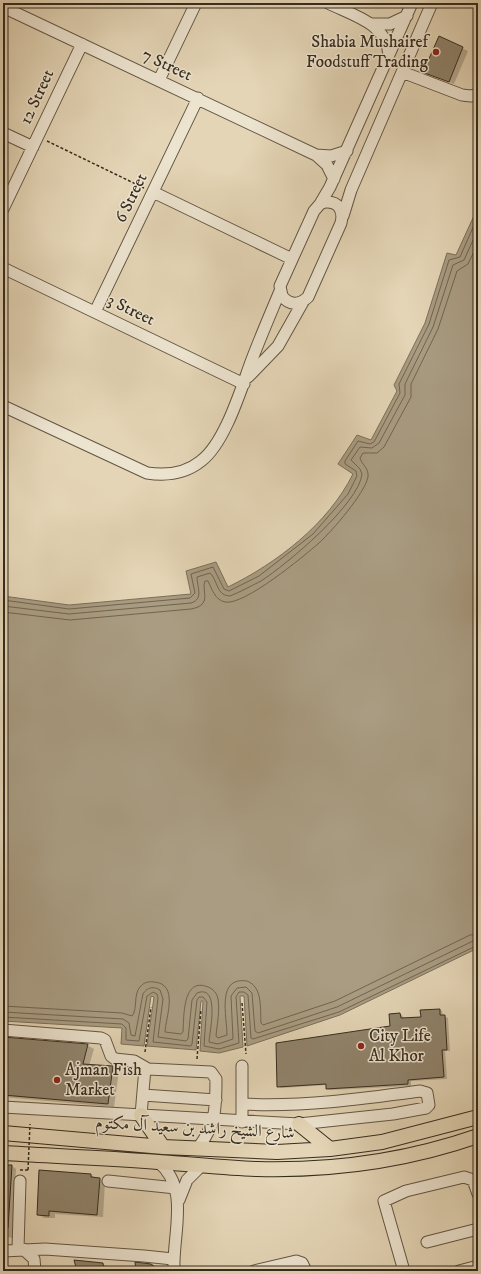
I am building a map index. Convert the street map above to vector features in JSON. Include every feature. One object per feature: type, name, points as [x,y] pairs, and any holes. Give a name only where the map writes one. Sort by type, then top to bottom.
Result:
[{"type":"main road","points":[[141,1115],[163,1147]]},
{"type":"main road","name":"شارع الشيخ راشد بن سعيد آل مكتوم","points":[[3,1133],[163,1147],[250,1152],[330,1149],[401,1138],[478,1117]]},
{"type":"main road","points":[[299,1124],[330,1149]]},
{"type":"main road","name":"شارع الشيخ راشد بن سعيد آل مكتوم","points":[[3,1153],[268,1169],[348,1166],[399,1158],[475,1139]]},
{"type":"street","points":[[159,80],[196,3]]},
{"type":"street","points":[[328,3],[372,24],[385,37],[389,55]]},
{"type":"street","points":[[3,406],[147,473],[161,475],[176,474],[190,469],[202,461],[212,450],[246,381],[250,364],[280,291],[280,286],[314,212],[334,179],[412,3]]},
{"type":"street","points":[[246,381],[278,346],[304,300],[310,293],[343,216],[347,198],[432,3]]},
{"type":"street","name":"7 Street","points":[[3,7],[316,155],[327,165],[334,179]]},
{"type":"street","points":[[372,24],[390,24],[407,16]]},
{"type":"street","name":"12 Street","points":[[3,209],[82,44]]},
{"type":"street","points":[[402,72],[462,95],[471,96],[478,94]]},
{"type":"street","name":"6 Street","points":[[95,312],[198,98]]},
{"type":"street","points":[[3,132],[33,147]]},
{"type":"street","name":"7 Street","points":[[316,155],[331,156],[347,151]]},
{"type":"street","points":[[153,192],[292,259]]},
{"type":"street","points":[[320,204],[325,202],[335,203],[342,211],[343,216]]},
{"type":"street","name":"3 Street","points":[[3,268],[246,381]]},
{"type":"street","points":[[280,291],[282,296],[290,303],[295,304],[304,300]]},
{"type":"street","points":[[3,1030],[101,1038],[105,1040],[113,1058],[134,1061],[145,1068],[211,1072],[216,1079],[216,1100],[213,1120],[209,1132],[198,1148]]},
{"type":"street","points":[[242,1066],[242,1122]]},
{"type":"street","points":[[141,1115],[145,1068]]},
{"type":"street","points":[[3,1107],[242,1122],[299,1124],[393,1114],[428,1107],[429,1104],[427,1093],[420,1091],[370,1098],[298,1105],[242,1104]]},
{"type":"street","points":[[143,1095],[216,1100]]},
{"type":"street","points":[[158,1162],[170,1175],[176,1188],[177,1206],[173,1259],[174,1271]]},
{"type":"street","points":[[177,1206],[187,1180],[202,1165]]},
{"type":"street","points":[[404,1271],[384,1202],[406,1191],[464,1177],[472,1180],[478,1194]]},
{"type":"street","points":[[20,1181],[20,1249]]},
{"type":"street","points":[[108,1181],[176,1188]]},
{"type":"street","points":[[427,1242],[478,1229]]},
{"type":"street","points":[[3,1251],[20,1249],[173,1259]]},
{"type":"street","points":[[20,1249],[34,1259],[35,1271]]},
{"type":"street","points":[[254,1271],[296,1261],[302,1263],[306,1271]]},
{"type":"street","points":[[458,1271],[478,1266]]},
{"type":"path","points":[[38,136],[153,192]]},
{"type":"path","points":[[242,1003],[246,1054]]},
{"type":"path","points":[[145,1052],[151,1007]]},
{"type":"path","points":[[197,1060],[201,1009]]},
{"type":"path","points":[[20,1170],[28,1170],[30,1124]]},
{"type":"path","points":[[20,1154],[20,1181]]},
{"type":"water","points":[[478,207],[478,948],[340,1015],[247,1046],[244,996],[240,996],[243,1047],[219,1053],[200,1051],[203,1001],[201,1001],[196,1050],[147,1046],[154,997],[151,996],[144,1046],[121,1044],[122,1028],[3,1021],[3,596],[69,605],[191,594],[186,571],[216,562],[228,587],[265,566],[300,540],[330,509],[353,474],[338,464],[357,435],[371,440],[397,391],[394,385],[425,323],[447,253],[456,255]]},
{"type":"building","points":[[439,36],[463,47],[449,82],[419,71],[424,60],[428,61]]},
{"type":"building","name":"City Life Al Khor","points":[[440,1009],[440,1015],[445,1015],[447,1050],[442,1050],[444,1077],[408,1080],[408,1084],[326,1089],[326,1084],[277,1087],[276,1043],[390,1026],[389,1014],[400,1013],[401,1018],[421,1017],[420,1010]]},
{"type":"building","name":"Ajman Fish Market","points":[[3,1037],[88,1044],[83,1064],[113,1066],[108,1104],[3,1095]]},
{"type":"building","points":[[3,1165],[12,1165],[8,1228],[3,1227]]},
{"type":"building","points":[[39,1170],[91,1174],[91,1177],[100,1178],[97,1215],[49,1211],[49,1216],[37,1215]]},
{"type":"building","points":[[74,1260],[103,1263],[104,1271],[77,1271]]},
{"type":"building","points":[[135,1262],[151,1264],[161,1271],[136,1271]]},
{"type":"place","name":"Shabia Mushairef Foodstuff Trading","points":[[436,52]]},
{"type":"place","name":"City Life Al Khor","points":[[361,1046]]},
{"type":"place","name":"Ajman Fish Market","points":[[57,1080]]}]
